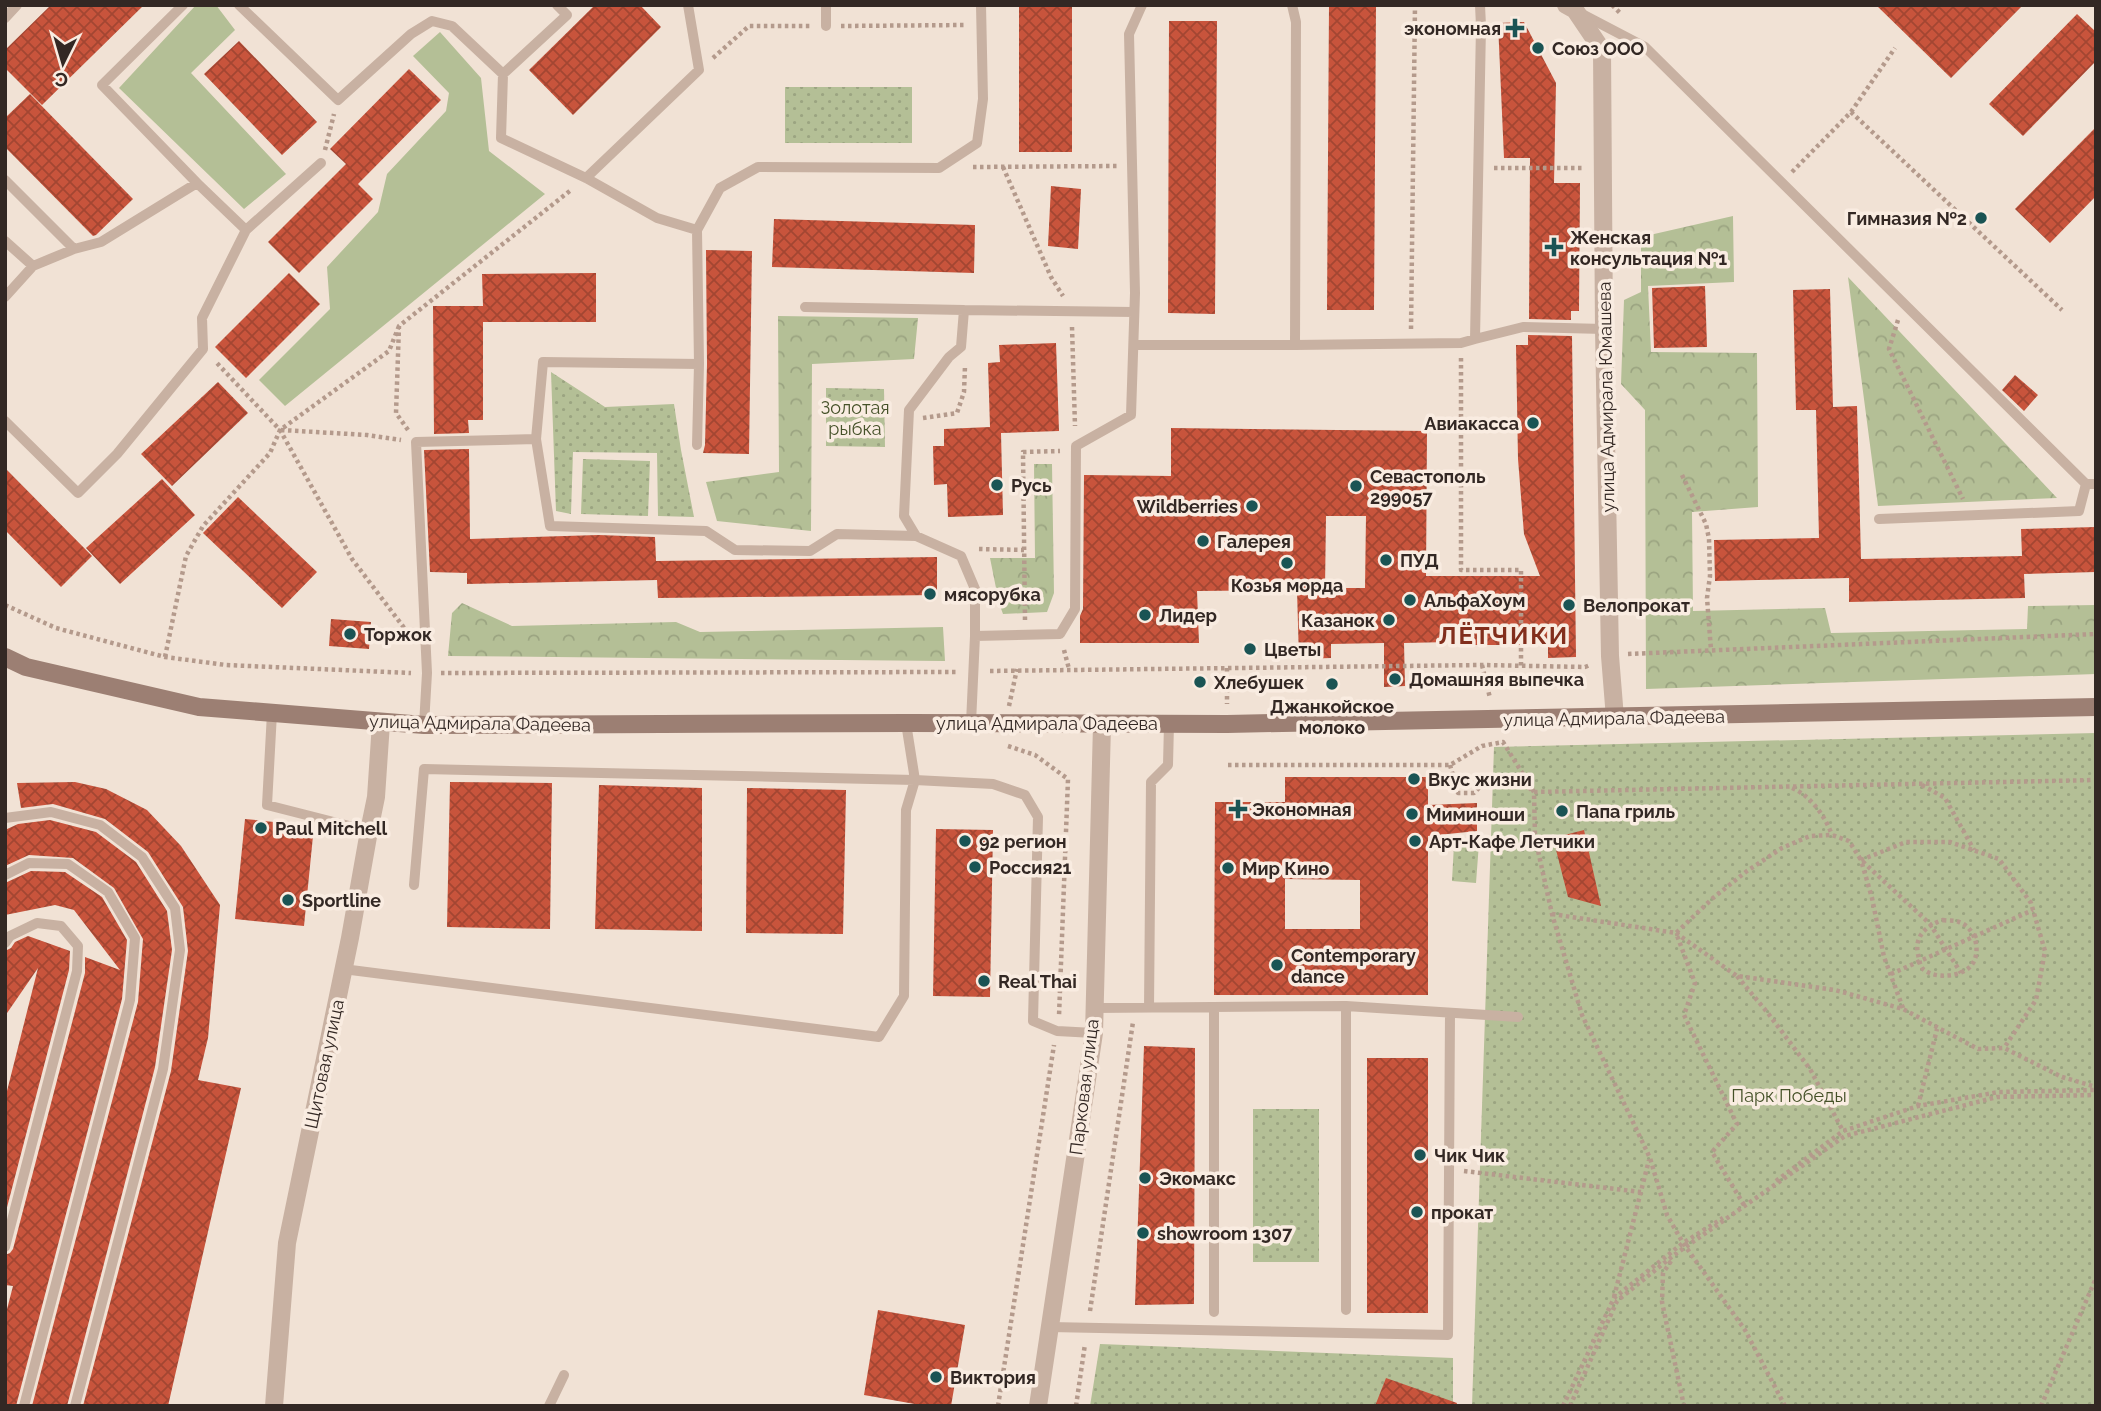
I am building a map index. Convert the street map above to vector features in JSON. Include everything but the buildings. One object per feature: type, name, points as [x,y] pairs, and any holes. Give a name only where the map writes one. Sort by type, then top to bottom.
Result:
[{"type":"main road","name":"улица Адмирала Фадеева","points":[[5,657],[26,667],[199,707],[424,725],[1169,724],[1615,718],[2096,707]]},
{"type":"street","name":"улица Адмирала Юмашева","points":[[1571,8],[1602,50],[1610,656],[1615,718]]},
{"type":"street","name":"Щитовая улица","points":[[274,1406],[287,1244],[376,797],[381,723]]},
{"type":"street","name":"Парковая улица","points":[[1038,1406],[1094,1033],[1102,724]]},
{"type":"lane","points":[[5,18],[17,5]]},
{"type":"lane","points":[[183,5],[102,85],[246,230]]},
{"type":"lane","points":[[239,5],[338,100],[411,34],[432,21],[452,26],[503,74]]},
{"type":"lane","points":[[557,5],[566,15],[503,74],[501,138],[586,178],[657,218],[697,230]]},
{"type":"lane","points":[[586,178],[699,70],[688,5]]},
{"type":"lane","points":[[826,5],[826,26]]},
{"type":"lane","points":[[697,444],[697,230],[720,188],[758,167],[939,168],[977,143],[983,99],[981,5]]},
{"type":"lane","points":[[975,636],[1060,634],[1075,609],[1076,446],[1131,415],[1134,312],[1129,34],[1142,5]]},
{"type":"lane","points":[[1292,5],[1296,22],[1295,345]]},
{"type":"lane","points":[[1475,339],[1480,5]]},
{"type":"lane","points":[[1571,8],[1646,47],[2091,484],[2079,511],[1879,519]]},
{"type":"lane","points":[[5,421],[78,494],[117,454],[203,349],[202,318],[246,230],[321,163]]},
{"type":"lane","points":[[5,180],[74,250]]},
{"type":"lane","points":[[5,297],[33,267],[101,242],[197,183]]},
{"type":"lane","points":[[5,241],[33,267]]},
{"type":"lane","points":[[805,307],[1134,312]]},
{"type":"lane","points":[[916,536],[904,516],[909,410],[949,357],[961,347],[964,310]]},
{"type":"lane","points":[[1133,345],[1461,343],[1523,327],[1604,329]]},
{"type":"lane","points":[[699,363],[542,362],[536,439],[550,526],[706,531],[735,550],[810,551],[837,534],[916,536],[961,556],[975,589],[971,723]]},
{"type":"lane","points":[[424,725],[427,673],[416,442],[536,439]]},
{"type":"lane","points":[[272,713],[267,805],[369,831]]},
{"type":"lane","points":[[343,969],[879,1037],[904,996],[906,810],[915,780],[906,723]]},
{"type":"lane","points":[[1149,1008],[1151,782],[1168,765],[1169,724]]},
{"type":"lane","points":[[414,885],[424,769],[993,784],[1025,795],[1038,817],[1033,1021],[1057,1031],[1094,1033]]},
{"type":"lane","points":[[5,818],[51,812],[100,825],[142,857],[175,908],[180,950],[163,1069],[75,1406]]},
{"type":"lane","points":[[5,875],[29,863],[68,864],[108,892],[135,938],[130,1000],[24,1406]]},
{"type":"lane","points":[[5,943],[10,936],[37,923],[61,926],[78,946],[77,971],[5,1247]]},
{"type":"lane","points":[[1093,1008],[1346,1006],[1518,1017]]},
{"type":"lane","points":[[1346,1006],[1346,1310]]},
{"type":"lane","points":[[1214,1007],[1214,1312]]},
{"type":"lane","points":[[1051,1327],[1448,1335],[1450,1013]]},
{"type":"lane","points":[[549,1406],[564,1375]]},
{"type":"path","points":[[1411,344],[1415,5]]},
{"type":"path","points":[[699,70],[749,26],[981,25]]},
{"type":"path","points":[[1791,173],[1851,112],[1895,48]]},
{"type":"path","points":[[321,163],[338,100]]},
{"type":"path","points":[[1851,112],[2062,310]]},
{"type":"path","points":[[939,168],[1133,166]]},
{"type":"path","points":[[1003,167],[1051,277],[1071,311],[1076,424]]},
{"type":"path","points":[[1478,167],[1591,168]]},
{"type":"path","points":[[165,657],[186,556],[203,526],[270,453],[280,430],[388,351],[399,326],[586,178]]},
{"type":"path","points":[[1904,303],[1889,349],[1971,516]]},
{"type":"path","points":[[399,326],[396,413],[416,442]]},
{"type":"path","points":[[1461,343],[1461,570],[1521,570],[1521,666]]},
{"type":"path","points":[[203,349],[280,430],[352,559],[426,656]]},
{"type":"path","points":[[918,418],[957,413],[964,392],[965,364]]},
{"type":"path","points":[[280,430],[367,435],[416,442]]},
{"type":"path","points":[[1025,624],[1023,452],[1064,450]]},
{"type":"path","points":[[1682,475],[1706,524],[1709,539],[1710,576],[1707,598],[1711,650]]},
{"type":"path","points":[[968,545],[979,549],[1024,550]]},
{"type":"path","points":[[979,549],[982,561]]},
{"type":"path","points":[[5,604],[56,628],[165,657],[226,665],[427,673],[972,672],[1017,669],[1482,665],[1585,667],[1610,656],[2096,634]]},
{"type":"path","points":[[1015,624],[1033,624]]},
{"type":"path","points":[[1060,634],[1069,669]]},
{"type":"path","points":[[1482,665],[1490,699]]},
{"type":"path","points":[[1227,668],[1227,704]]},
{"type":"path","points":[[1009,706],[1017,669]]},
{"type":"path","points":[[1228,765],[1450,765],[1482,746],[1503,742],[1534,792],[1535,837],[1552,914],[1581,1015],[1650,1158],[1667,1215],[1684,1245],[1745,1330],[1785,1406]]},
{"type":"path","points":[[998,1406],[1057,1031],[1068,779],[1035,755],[1007,745]]},
{"type":"path","points":[[1450,765],[1458,793],[1474,793],[1484,783],[1498,787],[1515,776],[1534,792],[2096,780]]},
{"type":"path","points":[[1922,784],[1945,798],[1975,850]]},
{"type":"path","points":[[1788,787],[1806,794],[1828,824],[1832,835]]},
{"type":"path","points":[[1676,933],[1713,898],[1782,848],[1810,836],[1832,835],[1849,841],[1861,860],[1930,924],[1961,973]]},
{"type":"path","points":[[1861,860],[1906,842],[1950,842],[1999,859],[2031,904],[2045,951],[2036,1000],[2004,1048]]},
{"type":"path","points":[[1861,860],[1884,957],[1903,1009]]},
{"type":"path","points":[[1891,974],[2033,910]]},
{"type":"path","points":[[1552,914],[1676,933],[1737,976],[1810,1069],[1843,1131]]},
{"type":"path","points":[[1943,920],[1960,922],[1969,928],[1974,936],[1976,950],[1972,964],[1961,973],[1940,976],[1924,970],[1916,947],[1921,933],[1930,924],[1943,920]]},
{"type":"path","points":[[1676,933],[1695,983],[1684,1015],[1737,1124],[1712,1152],[1744,1205]]},
{"type":"path","points":[[1737,976],[1835,990],[1903,1009],[1978,1049],[2004,1048],[2062,1077],[2096,1088]]},
{"type":"path","points":[[1076,1406],[1135,1008]]},
{"type":"path","points":[[1918,1106],[1937,1029]]},
{"type":"path","points":[[1570,1406],[1617,1301],[1684,1245],[1744,1205],[1843,1131],[1918,1106],[1999,1092],[2096,1088]]},
{"type":"path","points":[[1614,1298],[1684,1245],[1845,1136],[1997,1097],[2096,1095]]},
{"type":"path","points":[[1563,1406],[1614,1298],[1650,1158]]},
{"type":"path","points":[[1449,1169],[1641,1192]]},
{"type":"path","points":[[1674,1255],[1663,1273],[1662,1301],[1684,1406]]},
{"type":"path","points":[[2041,1406],[2096,1278]]},
{"type":"green space","points":[[196,5],[216,5],[235,30],[191,73],[286,174],[244,209],[119,88]]},
{"type":"green space","points":[[440,32],[481,78],[489,151],[545,194],[285,406],[259,380],[330,309],[327,267],[378,212],[387,174],[446,111],[449,93],[413,56]]},
{"type":"green space","points":[[785,87],[912,87],[912,143],[785,143]]},
{"type":"green space","points":[[1733,216],[1734,282],[1648,286],[1651,352],[1757,353],[1758,507],[1692,512],[1693,611],[1825,608],[1831,633],[2027,629],[2028,606],[2096,605],[2096,674],[1646,689],[1645,410],[1621,384],[1624,300],[1641,292],[1641,237]]},
{"type":"green space","points":[[1848,277],[2057,498],[1878,506]]},
{"type":"green space","points":[[778,316],[918,318],[914,359],[812,364],[811,531],[717,521],[706,482],[779,472]]},
{"type":"green space","points":[[551,372],[605,407],[674,404],[694,517],[658,516],[657,453],[573,452],[571,514],[556,511]]},
{"type":"green space","name":"Золотая рыбка","points":[[826,388],[884,389],[885,447],[826,446]]},
{"type":"green space","points":[[583,459],[650,461],[648,516],[581,514]]},
{"type":"green space","points":[[1034,464],[1052,464],[1054,593],[1047,612],[1003,614],[990,558],[1035,558]]},
{"type":"green space","points":[[462,603],[512,626],[676,622],[700,632],[943,627],[945,661],[448,656],[452,613]]},
{"type":"green space","name":"Парк Победы","points":[[2096,733],[2096,1406],[1472,1406],[1494,747]]},
{"type":"green space","points":[[1479,843],[1476,883],[1452,881],[1454,844]]},
{"type":"green space","points":[[1253,1109],[1319,1109],[1319,1262],[1253,1262]]},
{"type":"green space","points":[[1100,1344],[1453,1358],[1453,1406],[1090,1406]]},
{"type":"place","name":"экономная","points":[[1515,28]]},
{"type":"place","name":"Союз ООО","points":[[1538,48]]},
{"type":"place","name":"Гимназия №2","points":[[1981,218]]},
{"type":"place","name":"Женская консультация №1","points":[[1554,247]]},
{"type":"place","name":"Авиакасса","points":[[1533,423]]},
{"type":"place","name":"Русь","points":[[997,485]]},
{"type":"place","name":"Севастополь 299057","points":[[1356,486]]},
{"type":"place","name":"Wildberries","points":[[1252,506]]},
{"type":"place","name":"Галерея","points":[[1203,541]]},
{"type":"place","name":"ПУД","points":[[1386,560]]},
{"type":"place","name":"Козья морда","points":[[1287,563]]},
{"type":"place","name":"мясорубка","points":[[930,594]]},
{"type":"place","name":"АльфаХоум","points":[[1410,600]]},
{"type":"place","name":"Велопрокат","points":[[1569,605]]},
{"type":"place","name":"Лидер","points":[[1145,615]]},
{"type":"place","name":"Казанок","points":[[1389,620]]},
{"type":"place","name":"Торжок","points":[[350,634]]},
{"type":"place","name":"Цветы","points":[[1250,649]]},
{"type":"place","name":"Домашняя выпечка","points":[[1395,679]]},
{"type":"place","name":"Хлебушек","points":[[1200,682]]},
{"type":"place","name":"Джанкойское молоко","points":[[1332,684]]},
{"type":"place","name":"Вкус жизни","points":[[1414,779]]},
{"type":"place","name":"Экономная","points":[[1238,809]]},
{"type":"place","name":"Папа гриль","points":[[1562,811]]},
{"type":"place","name":"Миминоши","points":[[1412,814]]},
{"type":"place","name":"Paul Mitchell","points":[[261,828]]},
{"type":"place","name":"92 регион","points":[[965,841]]},
{"type":"place","name":"Арт-Кафе Летчики","points":[[1415,841]]},
{"type":"place","name":"Россия21","points":[[975,867]]},
{"type":"place","name":"Мир Кино","points":[[1228,868]]},
{"type":"place","name":"Sportline","points":[[288,900]]},
{"type":"place","name":"Contemporary dance","points":[[1277,965]]},
{"type":"place","name":"Real Thai","points":[[984,981]]},
{"type":"place","name":"Чик Чик","points":[[1420,1155]]},
{"type":"place","name":"Экомакс","points":[[1145,1178]]},
{"type":"place","name":"прокат","points":[[1417,1212]]},
{"type":"place","name":"showroom 1307","points":[[1143,1233]]},
{"type":"place","name":"Виктория","points":[[936,1377]]},
{"type":"district","name":"ЛЁТЧИКИ","points":[[1504,635]]}]
